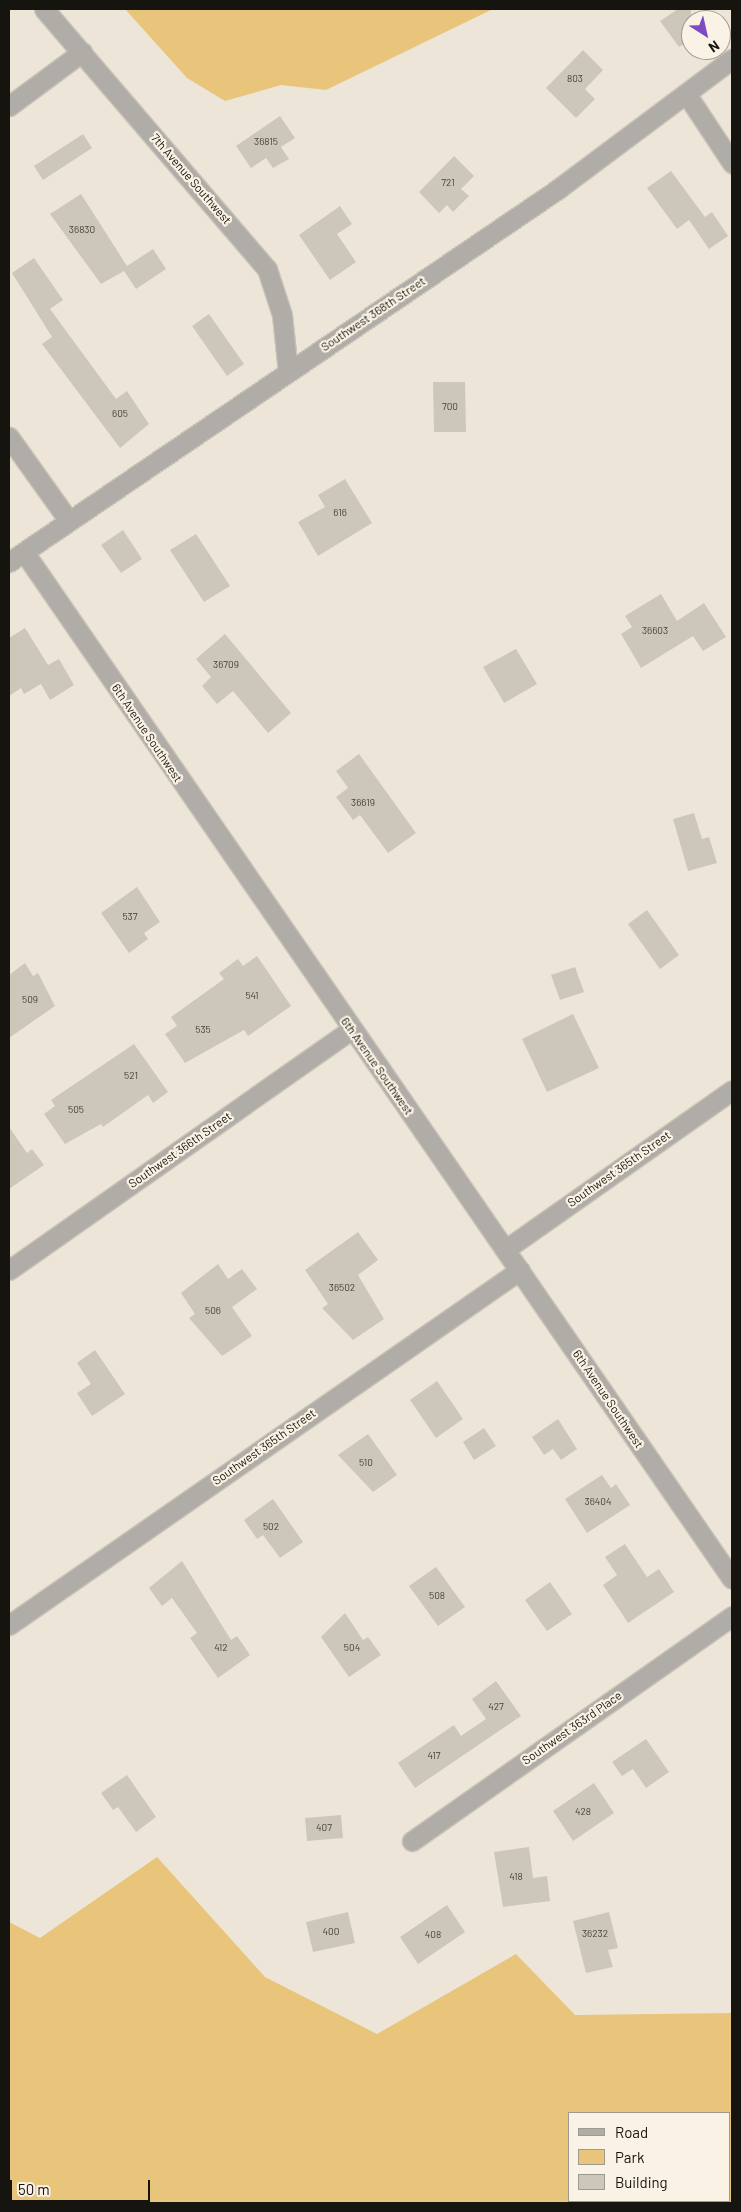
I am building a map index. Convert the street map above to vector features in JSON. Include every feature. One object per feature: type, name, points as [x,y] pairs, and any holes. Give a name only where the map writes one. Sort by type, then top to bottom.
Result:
[{"type":"street","name":"7th Avenue Southwest","points":[[44,9],[268,269],[282,316],[288,372]]},
{"type":"street","points":[[9,106],[82,52]]},
{"type":"street","name":"Southwest 368th Street","points":[[16,557],[288,372],[687,95],[732,59]]},
{"type":"street","points":[[687,95],[732,163]]},
{"type":"street","points":[[9,437],[69,521]]},
{"type":"street","name":"6th Avenue Southwest","points":[[16,557],[506,1249],[732,1579]]},
{"type":"street","name":"Southwest 366th Street","points":[[9,1270],[351,1030]]},
{"type":"street","name":"Southwest 365th Street","points":[[506,1249],[732,1090]]},
{"type":"street","name":"Southwest 365th Street","points":[[9,1625],[520,1270]]},
{"type":"street","name":"Southwest 363rd Place","points":[[412,1841],[732,1616]]},
{"type":"green space","points":[[125,9],[493,9],[326,90],[281,85],[225,101],[187,78]]},
{"type":"green space","points":[[157,1857],[265,1977],[377,2034],[516,1954],[575,2015],[732,2013],[732,2203],[9,2203],[9,1922],[40,1938]]},
{"type":"building","points":[[678,9],[691,9],[681,10],[681,46],[679,47],[660,21]]},
{"type":"building","points":[[583,50],[603,70],[585,89],[595,99],[576,118],[546,88]]},
{"type":"building","points":[[280,116],[295,138],[281,147],[289,159],[273,168],[266,158],[251,168],[236,146]]},
{"type":"building","points":[[83,134],[92,148],[43,180],[34,166]]},
{"type":"building","points":[[454,156],[474,176],[461,189],[469,196],[453,212],[447,205],[439,213],[419,192]]},
{"type":"building","points":[[671,171],[705,217],[712,212],[728,236],[709,249],[689,220],[677,229],[647,188]]},
{"type":"building","points":[[81,194],[127,266],[153,249],[166,269],[136,289],[124,271],[101,284],[50,214]]},
{"type":"building","points":[[340,206],[352,224],[337,234],[356,262],[330,280],[299,235]]},
{"type":"building","points":[[34,258],[63,300],[50,309],[116,399],[127,391],[149,424],[120,448],[42,344],[52,337],[12,273]]},
{"type":"building","points":[[209,314],[244,364],[227,376],[192,326]]},
{"type":"building","points":[[433,382],[465,382],[466,432],[434,432]]},
{"type":"building","points":[[345,479],[372,523],[318,556],[298,522],[325,507],[318,495]]},
{"type":"building","points":[[123,530],[142,559],[121,573],[101,545]]},
{"type":"building","points":[[196,534],[230,586],[204,602],[170,550]]},
{"type":"building","points":[[661,594],[677,621],[704,603],[726,637],[703,651],[693,636],[641,668],[621,634],[632,627],[625,616]]},
{"type":"building","points":[[25,628],[48,665],[59,659],[74,685],[50,700],[41,684],[24,694],[21,688],[9,696],[9,638]]},
{"type":"building","points":[[225,634],[291,713],[268,733],[233,691],[217,704],[202,686],[211,677],[196,659]]},
{"type":"building","points":[[516,649],[537,684],[504,703],[483,667]]},
{"type":"building","points":[[359,754],[416,833],[388,853],[360,815],[353,820],[336,797],[348,788],[336,771]]},
{"type":"building","points":[[694,813],[702,839],[709,837],[717,863],[688,871],[673,819]]},
{"type":"building","points":[[137,887],[160,922],[144,933],[148,939],[129,953],[101,913]]},
{"type":"building","points":[[647,910],[679,955],[660,969],[628,924]]},
{"type":"building","points":[[257,956],[291,1006],[248,1036],[244,1030],[185,1063],[165,1034],[177,1026],[171,1017],[224,979],[219,973],[238,959],[243,966]]},
{"type":"building","points":[[25,963],[33,976],[38,973],[55,1006],[9,1038],[9,975]]},
{"type":"building","points":[[575,967],[584,992],[560,1000],[551,975]]},
{"type":"building","points":[[573,1014],[599,1068],[547,1092],[522,1039]]},
{"type":"building","points":[[134,1044],[168,1092],[153,1103],[148,1095],[103,1127],[101,1124],[65,1144],[44,1114],[55,1106],[51,1100]]},
{"type":"building","points":[[9,1127],[27,1153],[32,1149],[44,1165],[9,1189]]},
{"type":"building","points":[[358,1232],[378,1260],[358,1275],[384,1319],[353,1340],[322,1308],[328,1304],[305,1270]]},
{"type":"building","points":[[218,1264],[228,1279],[242,1269],[257,1289],[232,1307],[252,1336],[222,1356],[189,1318],[195,1314],[181,1293]]},
{"type":"building","points":[[95,1350],[125,1394],[92,1416],[77,1393],[91,1384],[77,1363]]},
{"type":"building","points":[[437,1381],[463,1419],[436,1438],[410,1400]]},
{"type":"building","points":[[558,1419],[577,1449],[561,1460],[553,1449],[544,1455],[532,1437]]},
{"type":"building","points":[[484,1428],[496,1446],[474,1460],[463,1442]]},
{"type":"building","points":[[368,1434],[397,1475],[373,1492],[338,1455]]},
{"type":"building","points":[[602,1475],[611,1488],[616,1484],[630,1505],[587,1533],[565,1499]]},
{"type":"building","points":[[273,1499],[303,1542],[280,1558],[263,1535],[257,1539],[244,1520]]},
{"type":"building","points":[[625,1544],[647,1577],[659,1569],[674,1592],[628,1623],[603,1585],[617,1575],[605,1557]]},
{"type":"building","points":[[182,1561],[231,1640],[237,1636],[250,1655],[218,1678],[190,1638],[197,1633],[172,1598],[162,1606],[149,1588]]},
{"type":"building","points":[[436,1567],[465,1607],[438,1626],[409,1586]]},
{"type":"building","points":[[550,1582],[572,1614],[547,1631],[525,1600]]},
{"type":"building","points":[[345,1613],[363,1640],[368,1637],[381,1655],[349,1677],[321,1637]]},
{"type":"building","points":[[496,1681],[521,1716],[415,1788],[398,1763],[454,1725],[461,1736],[486,1719],[472,1699]]},
{"type":"building","points":[[646,1739],[669,1772],[646,1788],[633,1769],[622,1776],[612,1762]]},
{"type":"building","points":[[127,1775],[156,1817],[136,1832],[118,1807],[113,1810],[101,1793]]},
{"type":"building","points":[[594,1783],[614,1813],[573,1841],[553,1811]]},
{"type":"building","points":[[341,1815],[343,1838],[307,1841],[305,1818]]},
{"type":"building","points":[[529,1847],[533,1878],[547,1876],[550,1901],[503,1907],[494,1852]]},
{"type":"building","points":[[447,1905],[465,1932],[418,1964],[400,1937]]},
{"type":"building","points":[[348,1912],[355,1943],[313,1952],[306,1922]]},
{"type":"building","points":[[609,1912],[618,1948],[608,1950],[613,1967],[586,1973],[573,1921]]}]
